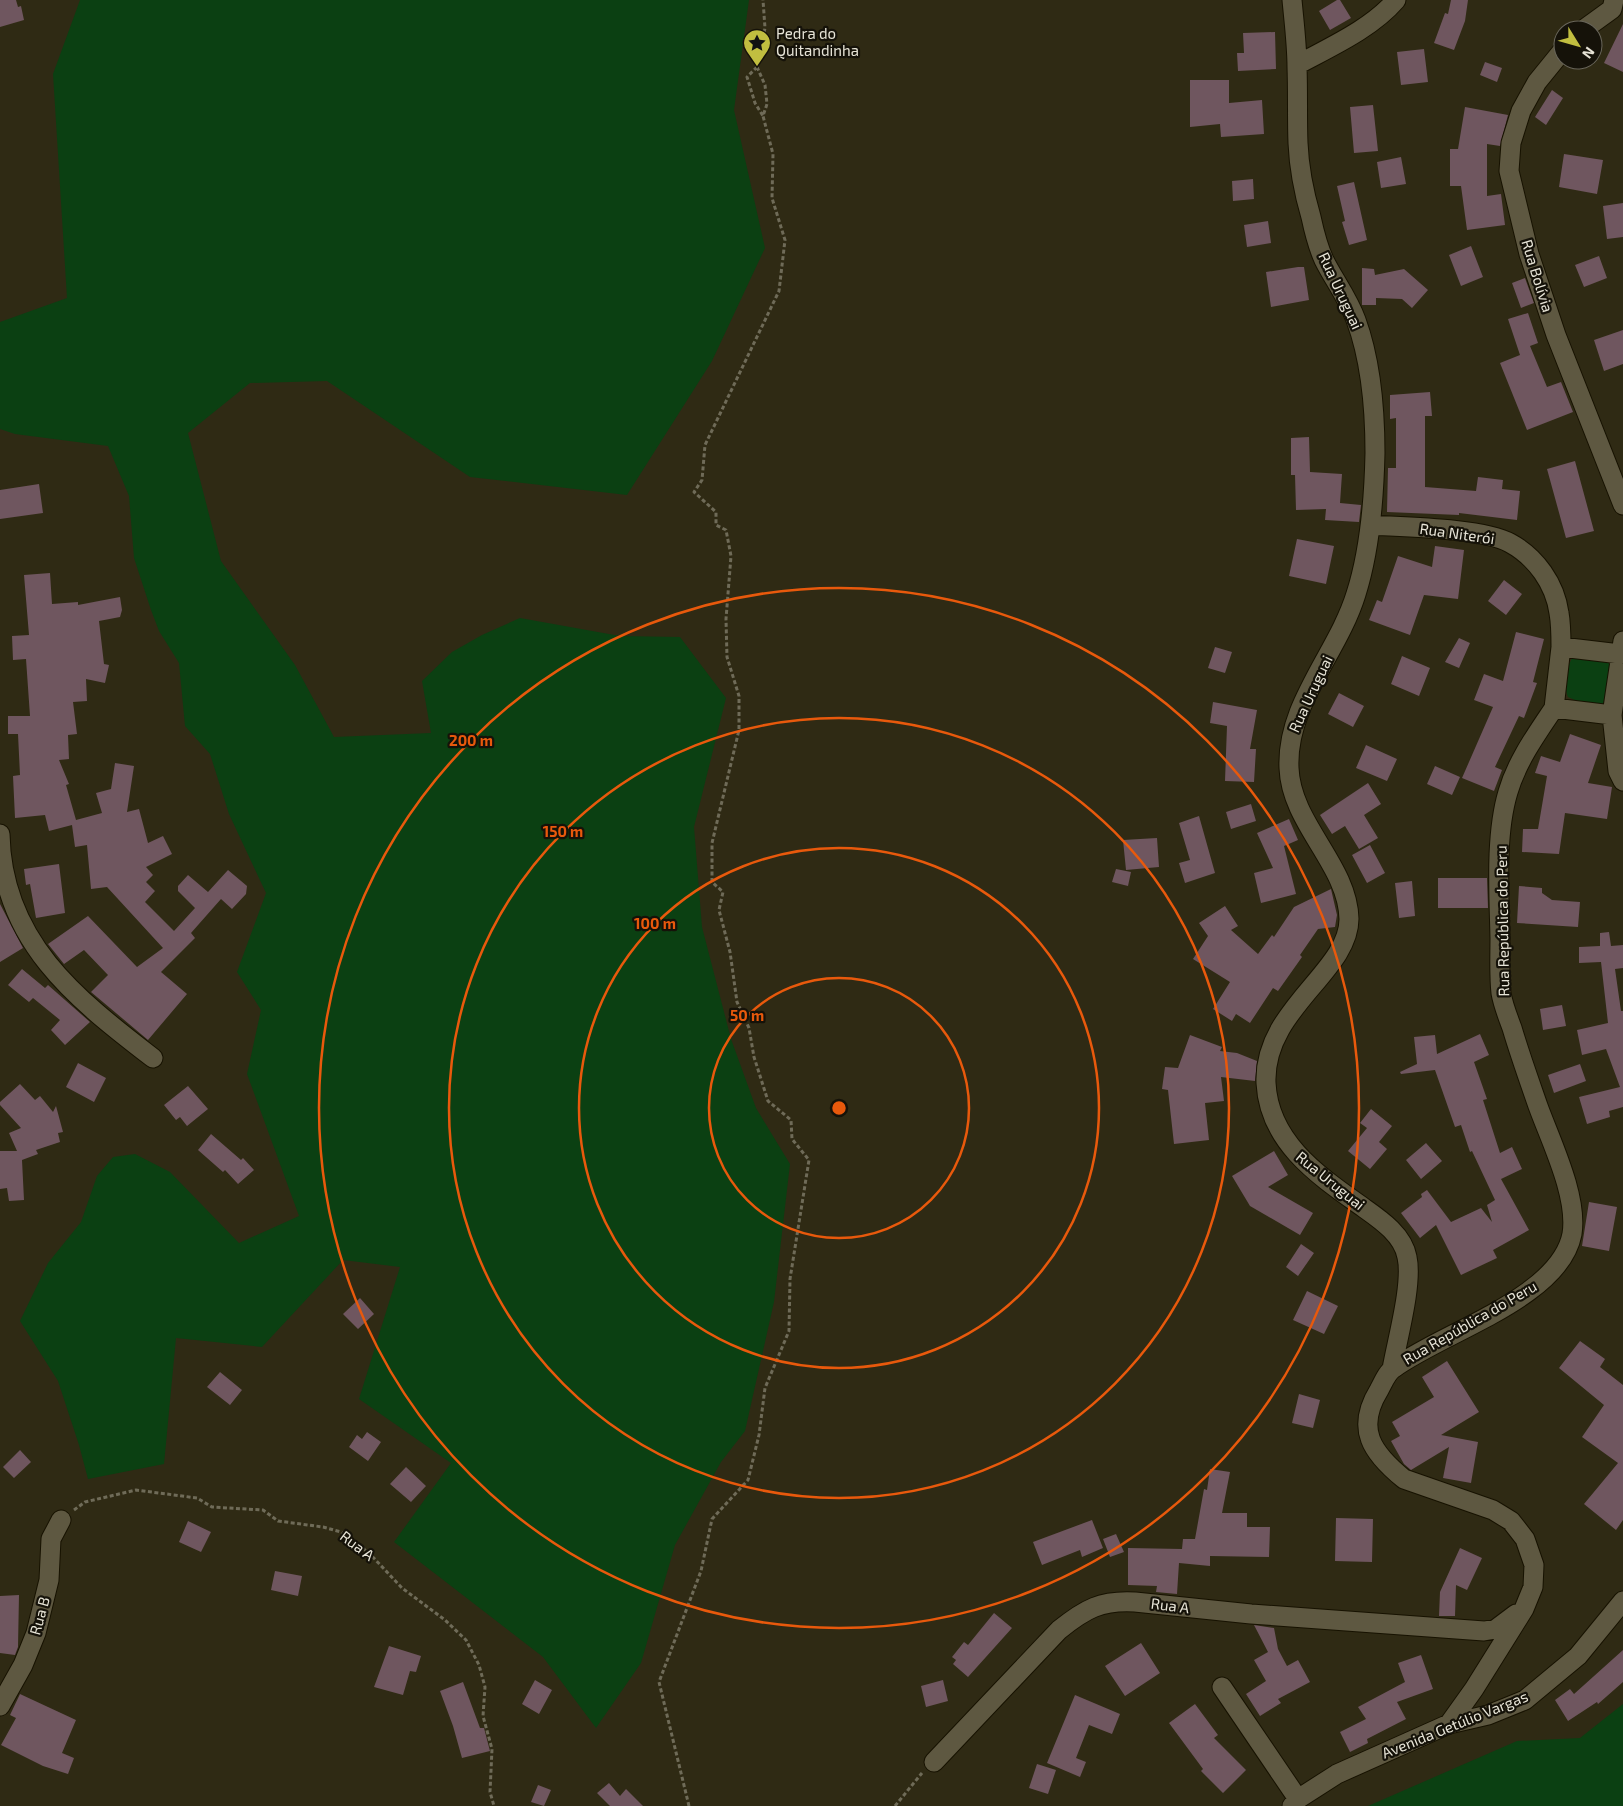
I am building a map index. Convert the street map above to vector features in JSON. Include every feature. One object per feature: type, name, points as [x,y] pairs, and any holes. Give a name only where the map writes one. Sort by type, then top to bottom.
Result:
[{"type":"street","name":"Rua Uruguai","points":[[1292,0],[1298,65],[1298,146],[1310,215],[1323,259],[1338,282],[1355,318],[1366,354],[1372,392],[1375,452],[1371,525],[1356,594],[1339,634],[1298,716],[1288,746],[1290,784],[1298,811],[1328,860],[1343,894],[1349,925],[1343,942],[1331,961],[1294,1007],[1274,1036],[1267,1060],[1266,1082],[1269,1109],[1294,1152],[1338,1190],[1386,1224],[1400,1241],[1407,1256],[1405,1297],[1392,1369]]},
{"type":"street","points":[[1298,65],[1352,34],[1388,9],[1396,0]]},
{"type":"street","points":[[1597,20],[1616,6]]},
{"type":"street","name":"Rua Bolívia","points":[[1553,62],[1537,82],[1521,111],[1511,143],[1509,171],[1529,254],[1556,335],[1623,505]]},
{"type":"street","name":"Rua Niterói","points":[[1371,525],[1480,534],[1510,543],[1535,562],[1550,582],[1559,612],[1561,647],[1554,708]]},
{"type":"street","points":[[1561,647],[1622,648],[1612,715],[1618,771],[1623,781]]},
{"type":"street","points":[[1554,708],[1612,715]]},
{"type":"street","name":"Rua República do Peru","points":[[1449,1724],[1474,1689],[1524,1609],[1533,1587],[1534,1566],[1524,1539],[1510,1521],[1493,1510],[1404,1479],[1378,1455],[1372,1444],[1367,1417],[1372,1402],[1392,1369],[1534,1288],[1556,1269],[1572,1235],[1572,1212],[1563,1176],[1525,1071],[1501,994],[1500,852],[1508,793],[1524,754],[1554,708]]},
{"type":"street","points":[[0,834],[10,894],[21,923],[50,969],[92,1011],[153,1058]]},
{"type":"street","name":"Rua B","points":[[0,1706],[23,1665],[36,1633],[49,1580],[52,1538],[61,1520]]},
{"type":"street","name":"Rua A","points":[[934,1762],[1059,1630],[1092,1606],[1121,1601],[1251,1614],[1484,1631],[1496,1629],[1524,1609]]},
{"type":"street","name":"Avenida Getúlio Vargas","points":[[1295,1803],[1337,1774],[1449,1724],[1488,1715],[1525,1700],[1578,1656],[1623,1601]]},
{"type":"street","points":[[1222,1687],[1295,1803]]},
{"type":"path","points":[[689,1806],[659,1682],[701,1571],[712,1519],[748,1480],[759,1435],[765,1388],[789,1331],[790,1279],[809,1160],[792,1139],[791,1120],[768,1101],[754,1057],[749,1028],[737,1002],[730,952],[719,910],[723,892],[712,882],[712,843],[739,730],[739,696],[727,657],[726,619],[732,556],[726,530],[716,525],[716,512],[694,492],[702,480],[705,445],[779,291],[785,240],[772,198],[773,154],[763,116],[755,103],[747,77],[757,67],[765,28],[763,0]]},
{"type":"path","points":[[757,67],[764,84],[767,104],[763,116]]},
{"type":"path","name":"Rua A","points":[[61,1520],[85,1502],[136,1490],[197,1498],[212,1507],[263,1510],[278,1521],[323,1527],[340,1532],[369,1553],[402,1588],[445,1620],[466,1640],[479,1665],[485,1687],[484,1716],[492,1749],[490,1792],[494,1806]]},
{"type":"path","points":[[895,1806],[904,1792],[934,1762]]},
{"type":"green space","points":[[80,0],[749,0],[734,110],[765,248],[712,361],[627,495],[470,477],[327,381],[250,383],[188,433],[221,561],[295,665],[334,737],[431,733],[422,681],[452,652],[482,635],[520,618],[620,636],[680,637],[726,698],[694,827],[702,927],[731,1039],[756,1108],[790,1164],[774,1302],[745,1431],[721,1462],[675,1545],[641,1663],[596,1728],[543,1657],[394,1542],[451,1463],[359,1399],[400,1267],[343,1260],[262,1347],[176,1338],[164,1464],[88,1479],[58,1381],[20,1321],[48,1263],[81,1222],[97,1176],[113,1157],[135,1154],[170,1172],[239,1243],[299,1216],[247,1074],[261,1010],[237,972],[266,893],[229,814],[210,754],[185,726],[179,663],[159,631],[134,558],[129,496],[108,446],[15,434],[0,429],[0,322],[67,298],[53,74]]},
{"type":"green space","points":[[1575,655],[1607,660],[1611,667],[1606,703],[1601,706],[1586,705],[1568,697],[1566,693],[1566,675],[1569,664]]},
{"type":"green space","points":[[1623,1704],[1623,1806],[1368,1806],[1517,1741],[1580,1738]]},
{"type":"building","points":[[0,0],[16,0],[18,7],[21,6],[24,20],[0,27]]},
{"type":"building","points":[[1340,0],[1351,18],[1330,30],[1319,11]]},
{"type":"building","points":[[1451,0],[1468,0],[1465,21],[1454,50],[1434,43],[1445,13],[1448,14]]},
{"type":"building","points":[[1623,24],[1623,72],[1604,63]]},
{"type":"building","points":[[1275,32],[1276,69],[1238,71],[1237,53],[1244,53],[1243,33]]},
{"type":"building","points":[[1424,49],[1428,82],[1401,85],[1397,52]]},
{"type":"building","points":[[1485,62],[1502,68],[1497,82],[1480,75]]},
{"type":"building","points":[[1190,80],[1229,80],[1229,103],[1262,100],[1264,134],[1221,137],[1220,124],[1190,127]]},
{"type":"building","points":[[1552,90],[1563,98],[1546,125],[1535,117]]},
{"type":"building","points":[[1373,105],[1378,151],[1354,153],[1350,107]]},
{"type":"building","points":[[1465,107],[1508,115],[1500,146],[1487,144],[1487,196],[1501,194],[1505,225],[1467,230],[1461,186],[1450,186],[1450,149],[1458,149]]},
{"type":"building","points":[[1564,154],[1603,160],[1597,194],[1559,187]]},
{"type":"building","points":[[1401,157],[1406,184],[1381,188],[1377,162]]},
{"type":"building","points":[[1253,179],[1254,199],[1233,201],[1232,181]]},
{"type":"building","points":[[1354,182],[1367,240],[1349,245],[1342,222],[1345,221],[1337,186]]},
{"type":"building","points":[[1623,203],[1623,237],[1607,239],[1603,206]]},
{"type":"building","points":[[1268,221],[1271,243],[1247,247],[1244,225]]},
{"type":"building","points":[[1471,246],[1483,277],[1461,286],[1449,255]]},
{"type":"building","points":[[1599,256],[1607,278],[1584,287],[1575,265]]},
{"type":"building","points":[[1304,267],[1309,300],[1271,307],[1266,272]]},
{"type":"building","points":[[1362,268],[1374,269],[1375,275],[1404,269],[1428,290],[1412,308],[1402,299],[1376,298],[1376,305],[1362,305]]},
{"type":"building","points":[[1525,278],[1534,303],[1521,308],[1512,283]]},
{"type":"building","points":[[1528,313],[1538,343],[1530,346],[1547,387],[1561,382],[1573,412],[1527,430],[1500,363],[1520,355],[1508,319]]},
{"type":"building","points":[[1623,330],[1623,364],[1604,371],[1594,340]]},
{"type":"building","points":[[1430,392],[1432,416],[1425,416],[1425,487],[1476,491],[1478,477],[1503,480],[1502,489],[1520,491],[1517,520],[1459,513],[1459,515],[1387,512],[1388,468],[1396,468],[1396,418],[1390,419],[1390,395]]},
{"type":"building","points":[[1309,437],[1310,472],[1342,474],[1340,503],[1361,505],[1359,522],[1325,520],[1326,509],[1296,510],[1295,475],[1291,475],[1291,438]]},
{"type":"building","points":[[1575,461],[1594,531],[1566,538],[1547,469]]},
{"type":"building","points":[[39,484],[43,513],[0,519],[0,490]]},
{"type":"building","points":[[1297,539],[1334,546],[1326,584],[1289,576]]},
{"type":"building","points":[[1435,546],[1464,550],[1458,599],[1424,595],[1410,635],[1369,620],[1377,600],[1382,602],[1398,556],[1432,567]]},
{"type":"building","points":[[50,573],[52,604],[78,602],[78,605],[120,597],[122,610],[120,617],[99,621],[104,664],[109,665],[105,683],[86,679],[87,701],[73,702],[77,734],[68,735],[69,759],[59,760],[69,784],[66,785],[76,820],[102,813],[96,793],[111,789],[115,763],[134,766],[127,812],[139,809],[148,843],[163,836],[172,854],[146,867],[153,875],[146,882],[155,891],[145,902],[174,931],[195,908],[178,891],[178,886],[188,875],[208,892],[228,870],[247,886],[246,894],[232,909],[221,899],[191,933],[195,938],[161,972],[187,994],[148,1040],[91,992],[108,975],[84,950],[64,964],[48,944],[88,916],[137,967],[163,948],[107,887],[91,889],[87,845],[75,847],[72,825],[49,831],[45,815],[15,818],[13,776],[20,775],[18,734],[8,734],[8,716],[30,716],[26,659],[13,660],[12,636],[29,635],[24,575]]},
{"type":"building","points":[[1504,580],[1522,594],[1506,615],[1488,601]]},
{"type":"building","points":[[1516,632],[1544,639],[1533,682],[1537,683],[1524,718],[1519,716],[1495,767],[1502,770],[1494,791],[1462,778],[1493,707],[1474,700],[1484,674],[1503,681]]},
{"type":"building","points":[[1459,638],[1470,643],[1459,668],[1445,662]]},
{"type":"building","points":[[1215,647],[1232,652],[1225,673],[1208,668]]},
{"type":"building","points":[[1402,656],[1430,668],[1419,696],[1391,684]]},
{"type":"building","points":[[1339,693],[1364,706],[1353,727],[1328,714]]},
{"type":"building","points":[[1213,702],[1257,710],[1250,749],[1256,749],[1254,782],[1225,781],[1227,726],[1210,723]]},
{"type":"building","points":[[1570,734],[1601,745],[1588,783],[1612,787],[1607,819],[1565,813],[1559,854],[1522,852],[1523,829],[1538,829],[1547,776],[1535,773],[1541,756],[1560,762]]},
{"type":"building","points":[[1366,745],[1397,759],[1387,781],[1356,768]]},
{"type":"building","points":[[1435,766],[1460,777],[1452,795],[1427,784]]},
{"type":"building","points":[[1368,783],[1381,804],[1364,815],[1378,838],[1359,849],[1345,826],[1332,834],[1320,815]]},
{"type":"building","points":[[1251,804],[1256,821],[1231,829],[1226,812]]},
{"type":"building","points":[[1199,816],[1215,873],[1185,883],[1179,863],[1190,860],[1179,823]]},
{"type":"building","points":[[1289,819],[1298,840],[1284,846],[1296,894],[1261,903],[1254,873],[1273,868],[1257,833]]},
{"type":"building","points":[[1157,838],[1159,867],[1126,870],[1123,840]]},
{"type":"building","points":[[1370,845],[1385,873],[1367,883],[1352,855]]},
{"type":"building","points":[[59,864],[65,913],[36,918],[30,884],[26,885],[24,869]]},
{"type":"building","points":[[1116,869],[1131,872],[1128,886],[1112,882]]},
{"type":"building","points":[[1438,878],[1487,878],[1488,908],[1438,908]]},
{"type":"building","points":[[1412,881],[1415,916],[1399,918],[1395,883]]},
{"type":"building","points":[[1519,886],[1542,888],[1542,893],[1552,900],[1580,902],[1578,927],[1517,923]]},
{"type":"building","points":[[1331,889],[1337,915],[1335,927],[1318,929],[1300,955],[1302,957],[1278,991],[1273,988],[1250,1023],[1236,1014],[1232,1021],[1213,1009],[1230,982],[1193,959],[1208,936],[1199,923],[1225,906],[1238,926],[1231,930],[1258,954],[1272,935],[1274,937],[1294,907]]},
{"type":"building","points":[[0,904],[23,948],[0,962]]},
{"type":"building","points":[[1609,932],[1611,946],[1623,945],[1623,968],[1615,969],[1621,1011],[1623,1011],[1623,1107],[1609,1111],[1610,1117],[1587,1124],[1579,1097],[1620,1087],[1606,1049],[1582,1055],[1577,1030],[1608,1023],[1601,962],[1579,963],[1579,947],[1600,946],[1600,933]]},
{"type":"building","points":[[22,969],[45,988],[48,985],[90,1022],[65,1045],[51,1030],[60,1020],[33,998],[29,1002],[8,985]]},
{"type":"building","points":[[1562,1005],[1566,1026],[1543,1030],[1540,1009]]},
{"type":"building","points":[[1480,1034],[1489,1055],[1474,1062],[1487,1099],[1483,1100],[1500,1153],[1512,1147],[1522,1169],[1501,1179],[1529,1230],[1493,1250],[1497,1258],[1461,1275],[1436,1225],[1420,1238],[1401,1213],[1422,1197],[1421,1194],[1427,1190],[1451,1222],[1481,1208],[1492,1222],[1487,1205],[1495,1200],[1472,1151],[1470,1152],[1461,1125],[1455,1127],[1435,1070],[1401,1074],[1400,1072],[1417,1064],[1414,1037],[1435,1035],[1437,1054]]},
{"type":"building","points":[[1190,1035],[1222,1047],[1220,1051],[1237,1053],[1257,1061],[1255,1081],[1221,1077],[1224,1101],[1205,1103],[1209,1140],[1174,1144],[1168,1090],[1162,1089],[1165,1067],[1178,1068]]},
{"type":"building","points":[[78,1063],[106,1078],[94,1102],[66,1087]]},
{"type":"building","points":[[1580,1064],[1586,1081],[1554,1093],[1548,1075]]},
{"type":"building","points":[[20,1084],[35,1100],[40,1096],[53,1112],[56,1106],[63,1132],[58,1133],[60,1142],[36,1150],[38,1154],[22,1160],[24,1200],[9,1201],[7,1188],[0,1189],[0,1151],[17,1151],[9,1133],[21,1128],[0,1105],[0,1102]]},
{"type":"building","points":[[188,1086],[208,1109],[187,1126],[180,1117],[176,1120],[164,1105]]},
{"type":"building","points":[[1371,1109],[1392,1126],[1379,1142],[1387,1149],[1370,1169],[1348,1151],[1367,1128],[1360,1123]]},
{"type":"building","points":[[211,1134],[241,1160],[243,1158],[254,1170],[238,1184],[225,1170],[223,1172],[198,1150]]},
{"type":"building","points":[[1426,1143],[1442,1161],[1421,1179],[1406,1160]]},
{"type":"building","points":[[1274,1151],[1288,1175],[1268,1187],[1313,1213],[1300,1235],[1250,1206],[1232,1176]]},
{"type":"building","points":[[1589,1202],[1617,1207],[1609,1251],[1582,1246]]},
{"type":"building","points":[[1301,1244],[1314,1253],[1298,1276],[1286,1267]]},
{"type":"building","points":[[1307,1291],[1338,1306],[1324,1334],[1293,1320]]},
{"type":"building","points":[[360,1298],[374,1314],[358,1329],[343,1314]]},
{"type":"building","points":[[1580,1341],[1605,1359],[1600,1367],[1623,1385],[1623,1520],[1616,1530],[1584,1504],[1618,1463],[1582,1437],[1604,1405],[1559,1368]]},
{"type":"building","points":[[1447,1361],[1479,1412],[1441,1435],[1478,1442],[1471,1483],[1443,1478],[1449,1447],[1411,1470],[1404,1464],[1391,1441],[1400,1436],[1392,1422],[1434,1397],[1422,1377]]},
{"type":"building","points":[[220,1372],[242,1390],[230,1405],[207,1387]]},
{"type":"building","points":[[1299,1394],[1320,1400],[1313,1428],[1292,1423]]},
{"type":"building","points":[[367,1432],[381,1442],[368,1461],[349,1447],[357,1435],[362,1439]]},
{"type":"building","points":[[20,1450],[31,1462],[14,1478],[3,1467]]},
{"type":"building","points":[[406,1467],[426,1486],[411,1502],[390,1484]]},
{"type":"building","points":[[1210,1469],[1230,1472],[1222,1513],[1247,1513],[1247,1527],[1270,1527],[1269,1557],[1210,1556],[1210,1566],[1179,1563],[1177,1594],[1156,1592],[1157,1586],[1128,1585],[1128,1548],[1182,1549],[1183,1539],[1195,1539],[1204,1489],[1207,1490]]},
{"type":"building","points":[[1336,1518],[1373,1519],[1372,1562],[1335,1561]]},
{"type":"building","points":[[1092,1520],[1103,1548],[1082,1557],[1080,1550],[1042,1565],[1033,1542]]},
{"type":"building","points":[[188,1521],[211,1532],[201,1552],[179,1542]]},
{"type":"building","points":[[1116,1534],[1124,1552],[1110,1557],[1103,1539]]},
{"type":"building","points":[[1460,1548],[1482,1558],[1467,1590],[1456,1585],[1455,1616],[1439,1616],[1440,1592]]},
{"type":"building","points":[[275,1571],[302,1576],[298,1596],[271,1590]]},
{"type":"building","points":[[19,1595],[18,1647],[15,1655],[0,1653],[0,1596]]},
{"type":"building","points":[[994,1613],[1012,1628],[968,1677],[953,1664],[956,1660],[952,1657],[964,1642],[968,1645]]},
{"type":"building","points":[[1254,1625],[1274,1628],[1278,1649],[1287,1666],[1298,1660],[1310,1682],[1278,1699],[1281,1703],[1260,1716],[1246,1694],[1266,1681],[1254,1660],[1268,1652]]},
{"type":"building","points":[[1141,1643],[1160,1673],[1125,1696],[1105,1666]]},
{"type":"building","points":[[389,1646],[421,1656],[416,1672],[410,1671],[403,1695],[374,1687]]},
{"type":"building","points":[[1623,1650],[1623,1682],[1598,1704],[1597,1702],[1568,1721],[1555,1700],[1570,1689],[1574,1694]]},
{"type":"building","points":[[1421,1655],[1433,1689],[1397,1702],[1406,1719],[1367,1739],[1368,1743],[1350,1752],[1340,1732],[1366,1719],[1358,1707],[1405,1682],[1398,1663]]},
{"type":"building","points":[[535,1680],[552,1690],[539,1714],[522,1704]]},
{"type":"building","points":[[943,1680],[948,1701],[926,1707],[921,1686]]},
{"type":"building","points":[[463,1682],[480,1728],[484,1728],[490,1751],[462,1758],[440,1691]]},
{"type":"building","points":[[20,1694],[76,1720],[62,1753],[74,1758],[68,1774],[43,1766],[1,1745],[16,1718],[10,1715]]},
{"type":"building","points":[[1075,1695],[1120,1714],[1112,1734],[1089,1725],[1076,1758],[1086,1762],[1080,1777],[1047,1763]]},
{"type":"building","points":[[1195,1704],[1218,1735],[1214,1738],[1246,1770],[1223,1793],[1201,1771],[1203,1769],[1169,1723]]},
{"type":"building","points":[[1037,1764],[1056,1770],[1048,1794],[1029,1788]]},
{"type":"building","points":[[609,1783],[620,1796],[626,1789],[643,1806],[610,1806],[597,1793]]},
{"type":"building","points":[[538,1785],[551,1790],[544,1806],[531,1802]]},
{"type":"place","name":"Pedra do Quitandinha","points":[[757,67]]}]
